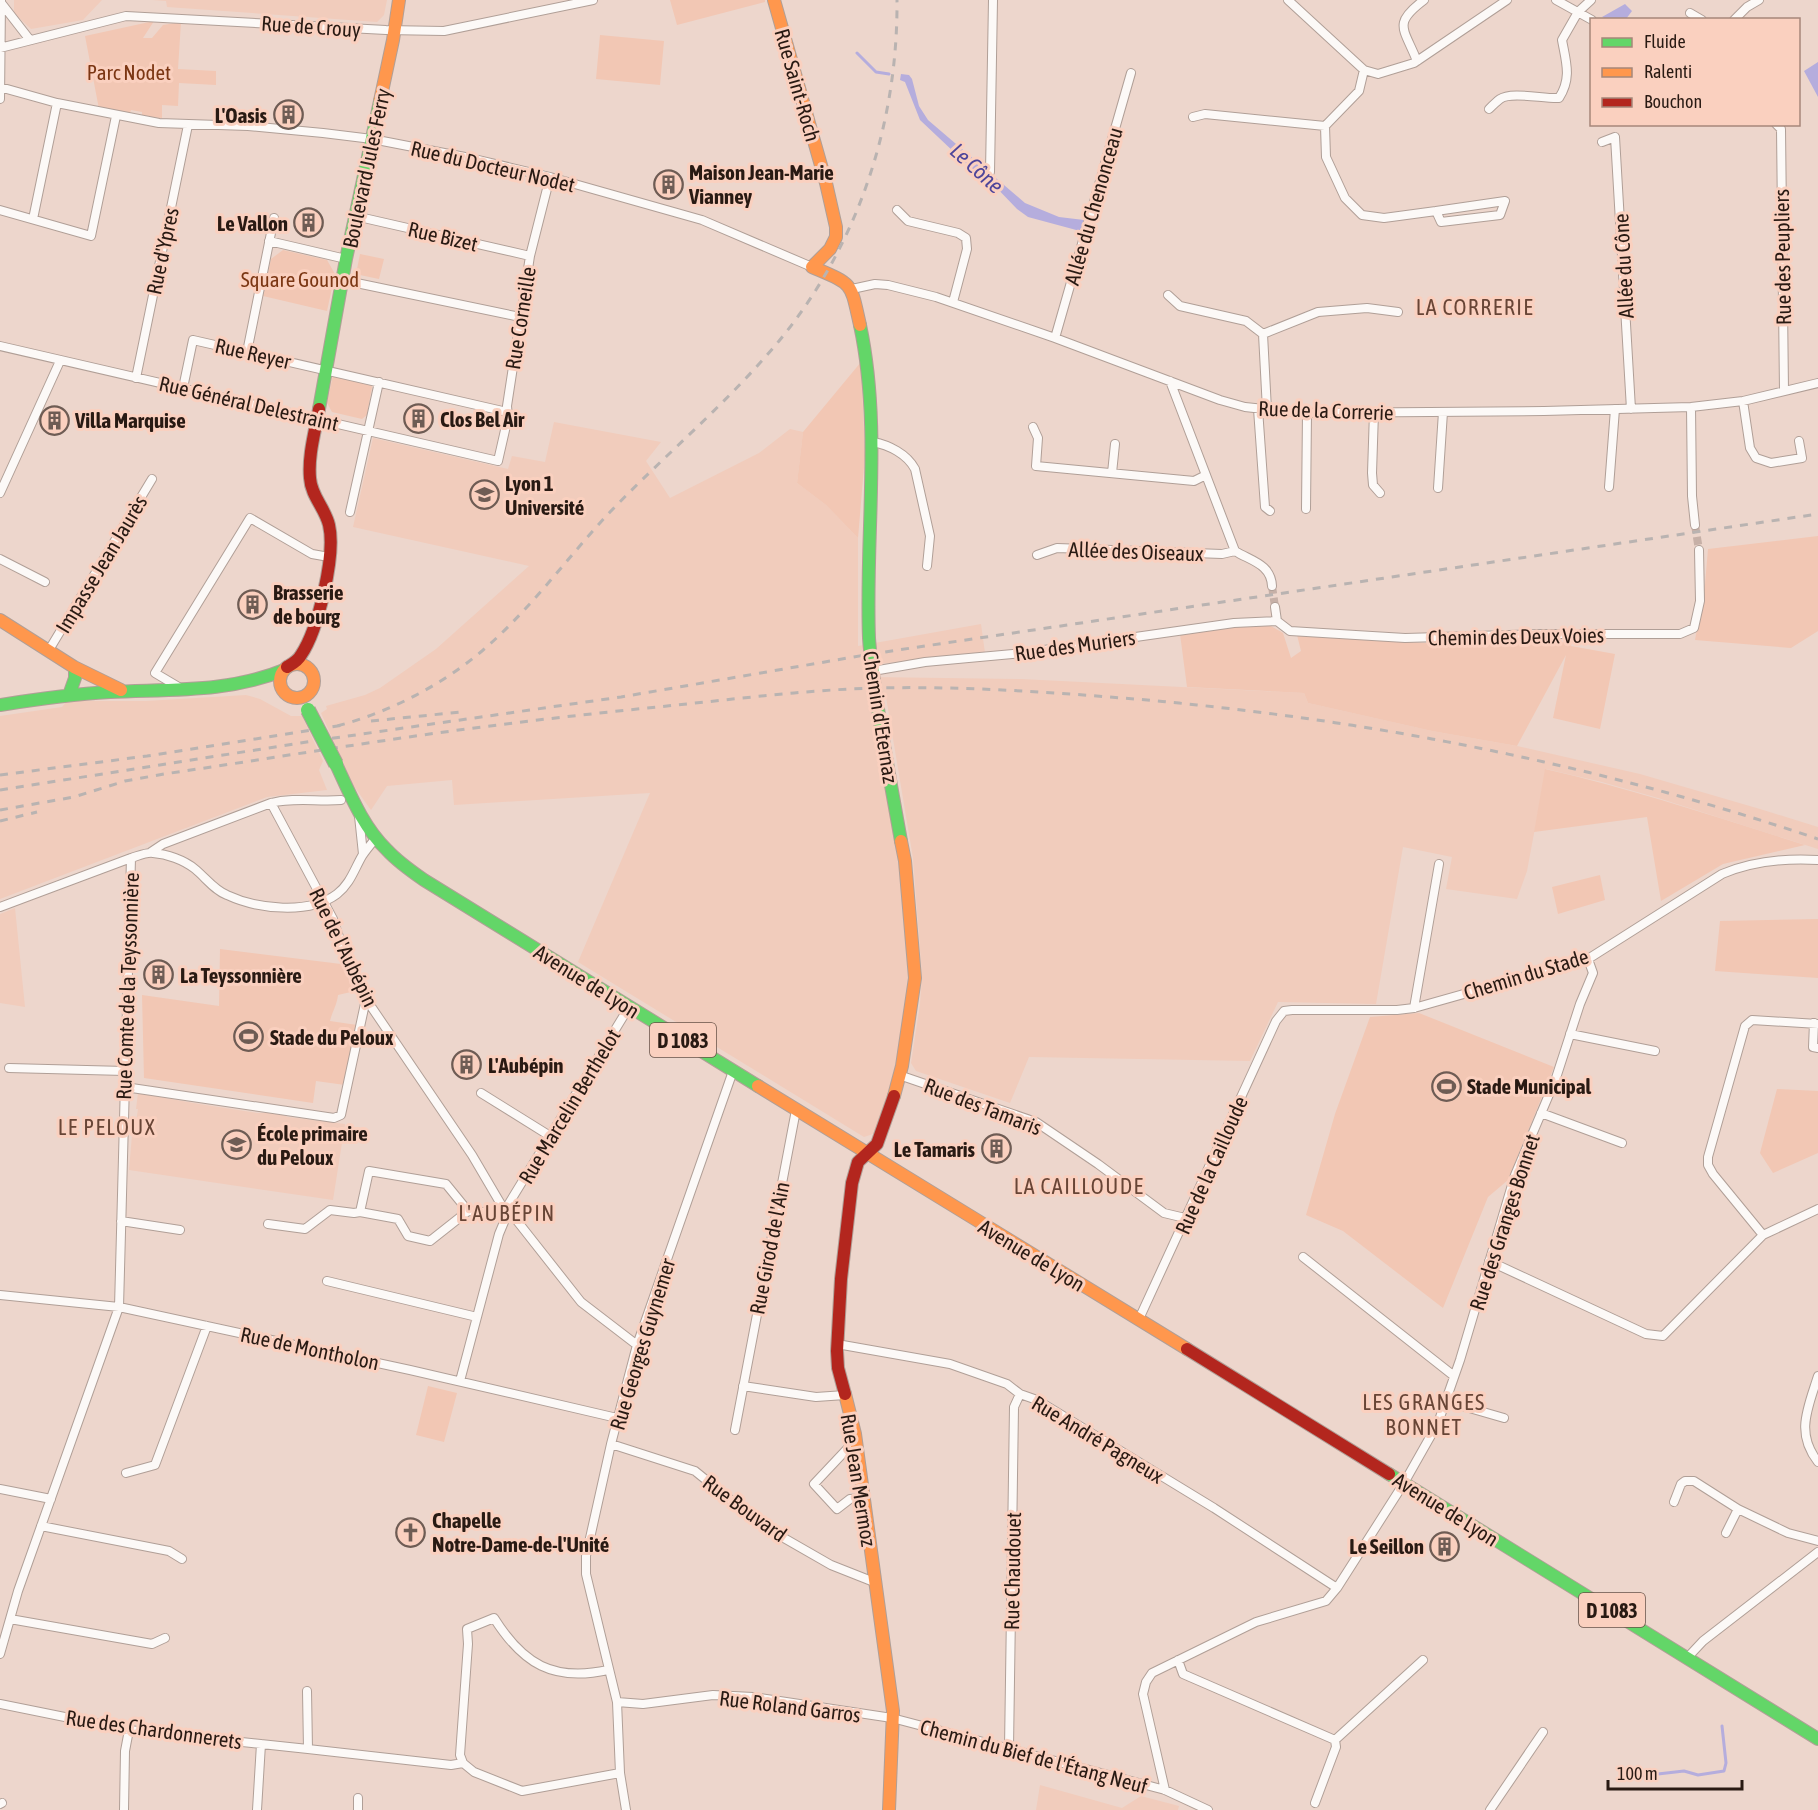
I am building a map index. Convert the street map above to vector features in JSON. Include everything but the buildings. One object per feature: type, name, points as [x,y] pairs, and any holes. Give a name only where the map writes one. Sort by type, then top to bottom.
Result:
[{"type":"main road","name":"Boulevard Jules Ferry","points":[[310,671],[316,621],[331,546],[329,527],[312,489],[309,473],[342,280],[399,0]]},
{"type":"main road","name":"Rue Saint-Roch","points":[[774,0],[826,183],[836,227],[836,237],[830,249]]},
{"type":"main road","points":[[812,267],[830,249]]},
{"type":"main road","points":[[830,249],[831,266],[837,277],[852,289]]},
{"type":"main road","name":"Rue du Docteur Nodet","points":[[812,267],[837,277]]},
{"type":"main road","name":"Chemin d'Eternaz","points":[[852,289],[868,376],[873,442],[868,625],[880,726],[905,861],[915,978],[899,1074],[890,1109],[877,1144],[865,1153]]},
{"type":"main road","points":[[0,620],[108,685],[126,691]]},
{"type":"main road","name":"Boulevard Jules Ferry","points":[[285,669],[303,654],[316,621]]},
{"type":"main road","points":[[64,659],[92,693]]},
{"type":"main road","points":[[244,684],[300,664],[310,671],[314,682],[297,695]]},
{"type":"main road","points":[[285,669],[280,680],[281,685],[297,695]]},
{"type":"main road","points":[[69,695],[75,670]]},
{"type":"main road","points":[[0,705],[92,693],[244,684],[275,688],[297,695]]},
{"type":"main road","name":"Avenue de Lyon","points":[[297,695],[310,698],[308,710],[359,811],[376,838],[404,866],[424,880],[1818,1739]]},
{"type":"main road","name":"Rue Jean Mermoz","points":[[865,1153],[858,1162],[852,1183],[841,1280],[837,1344],[838,1368],[856,1447],[892,1718],[889,1810]]},
{"type":"street","name":"Rue de Crouy","points":[[0,48],[126,16],[394,31],[450,30],[593,0]]},
{"type":"street","points":[[990,172],[993,0]]},
{"type":"street","points":[[1288,0],[1364,70],[1378,74],[1390,72],[1417,61],[1508,0]]},
{"type":"street","points":[[1417,61],[1402,26],[1406,14],[1424,0]]},
{"type":"street","points":[[1556,0],[1590,19]]},
{"type":"street","points":[[1489,110],[1501,98],[1512,95],[1546,99],[1559,98],[1566,86],[1567,78],[1562,40],[1578,12],[1591,0]]},
{"type":"street","points":[[1736,18],[1759,0]]},
{"type":"street","points":[[1,2],[30,40]]},
{"type":"street","points":[[0,99],[1,2]]},
{"type":"street","points":[[1690,13],[1699,18]]},
{"type":"street","points":[[1364,70],[1359,91],[1325,126],[1326,158],[1345,198],[1362,214],[1384,218],[1505,201],[1500,215],[1441,222],[1436,211]]},
{"type":"street","name":"Allée du Chenonceau","points":[[1055,338],[1131,73]]},
{"type":"street","name":"Rue du Docteur Nodet","points":[[0,88],[57,104],[159,123],[248,126],[372,139],[459,156],[550,177],[702,220],[812,267]]},
{"type":"street","points":[[33,219],[57,104]]},
{"type":"street","points":[[1193,117],[1205,114],[1325,126]]},
{"type":"street","points":[[0,210],[91,236],[116,116]]},
{"type":"street","name":"Rue d'Ypres","points":[[136,378],[188,125]]},
{"type":"street","name":"Rue des Peupliers","points":[[1778,126],[1781,129],[1784,391]]},
{"type":"street","name":"Allée du Cône","points":[[1602,142],[1615,137],[1631,409]]},
{"type":"street","name":"Rue Corneille","points":[[498,461],[508,417],[530,256],[550,177]]},
{"type":"street","points":[[897,210],[908,221],[958,233],[966,238],[967,249],[953,302]]},
{"type":"street","name":"Rue Bizet","points":[[355,216],[530,256]]},
{"type":"street","points":[[247,352],[274,218]]},
{"type":"street","points":[[269,242],[346,259]]},
{"type":"street","points":[[342,280],[520,318]]},
{"type":"street","name":"Rue de la Correrie","points":[[852,289],[875,284],[888,285],[953,302],[1220,400],[1262,409],[1307,413],[1691,407],[1743,401],[1818,383]]},
{"type":"street","points":[[1168,295],[1180,306],[1245,321],[1263,334]]},
{"type":"street","points":[[1263,334],[1318,312],[1367,308],[1398,312]]},
{"type":"street","points":[[1263,334],[1262,409],[1265,507],[1270,511]]},
{"type":"street","name":"Rue Reyer","points":[[183,388],[193,340],[507,412]]},
{"type":"street","name":"Rue Général Delestraint","points":[[0,346],[498,461]]},
{"type":"street","points":[[0,493],[60,361]]},
{"type":"street","points":[[1170,381],[1235,551],[1265,567],[1272,576],[1272,586]]},
{"type":"street","points":[[350,512],[379,382]]},
{"type":"street","points":[[1743,401],[1750,448],[1756,458],[1771,464],[1802,458],[1799,441]]},
{"type":"street","points":[[1691,407],[1692,496],[1695,525]]},
{"type":"street","points":[[1609,487],[1615,409]]},
{"type":"street","points":[[1374,412],[1372,473],[1373,485],[1380,493]]},
{"type":"street","points":[[1438,488],[1443,412]]},
{"type":"street","points":[[1306,509],[1307,413]]},
{"type":"street","points":[[1033,427],[1038,438],[1036,466],[1194,481],[1206,475]]},
{"type":"street","points":[[873,442],[884,444],[910,461],[915,470],[930,536],[927,566]]},
{"type":"street","points":[[1112,473],[1115,444]]},
{"type":"street","name":"Impasse Jean Jaurès","points":[[49,650],[152,478]]},
{"type":"street","points":[[183,689],[155,673],[250,518],[312,554],[329,557]]},
{"type":"street","name":"Allée des Oiseaux","points":[[1037,555],[1057,548],[1222,554],[1235,551]]},
{"type":"street","name":"Chemin des Deux Voies","points":[[1277,621],[1290,631],[1405,638],[1542,634],[1680,634],[1694,628],[1700,601],[1699,550]]},
{"type":"street","points":[[0,560],[45,582]]},
{"type":"street","points":[[1275,607],[1277,621]]},
{"type":"street","name":"Rue des Muriers","points":[[873,671],[925,662],[1023,653],[1234,623],[1277,621]]},
{"type":"street","points":[[0,907],[151,852],[163,844],[271,803],[284,800],[322,802],[341,800]]},
{"type":"street","name":"Rue de l'Aubépin","points":[[271,803],[333,919],[350,969],[366,999],[472,1155],[503,1208]]},
{"type":"street","points":[[359,811],[363,854]]},
{"type":"street","points":[[151,852],[177,858],[194,868],[225,895],[254,904],[299,908],[323,902],[337,894],[349,881],[363,854],[376,838]]},
{"type":"street","name":"Rue Comte de la Teyssonnière","points":[[0,1654],[41,1526],[119,1306],[131,858]]},
{"type":"street","name":"Chemin du Stade","points":[[1284,1011],[1414,1008],[1588,959],[1722,874],[1743,866],[1784,859],[1818,860]]},
{"type":"street","points":[[1414,1008],[1439,864]]},
{"type":"street","name":"Rue des Granges Bonnet","points":[[1337,1588],[1404,1483],[1438,1423],[1515,1175],[1556,1078],[1593,973],[1588,959]]},
{"type":"street","points":[[125,1087],[334,1118],[341,1115],[366,999]]},
{"type":"street","name":"Rue Marcelin Berthelot","points":[[503,1208],[629,1007]]},
{"type":"street","name":"Rue de la Cailloude","points":[[1139,1319],[1276,1021],[1284,1011]]},
{"type":"street","points":[[1763,1235],[1708,1165],[1708,1156],[1745,1026],[1752,1020],[1816,1024],[1813,1047],[1818,1048]]},
{"type":"street","points":[[1570,1034],[1655,1051]]},
{"type":"street","points":[[9,1068],[125,1071]]},
{"type":"street","name":"Rue Georges Guynemer","points":[[626,1810],[620,1773],[617,1702],[586,1574],[586,1556],[617,1418],[637,1346],[733,1071]]},
{"type":"street","name":"Rue des Tamaris","points":[[899,1074],[1036,1122],[1164,1213],[1185,1218]]},
{"type":"street","points":[[481,1094],[550,1136]]},
{"type":"street","name":"Rue Girod de l'Ain","points":[[735,1430],[796,1110]]},
{"type":"street","points":[[1541,1113],[1622,1143]]},
{"type":"street","points":[[360,1212],[369,1171],[446,1184],[468,1211]]},
{"type":"street","points":[[503,1208],[499,1219],[504,1222],[514,1217]]},
{"type":"street","points":[[268,1224],[305,1229],[330,1210],[360,1212],[398,1219],[408,1236],[430,1241],[468,1211],[513,1209],[514,1217],[581,1302],[637,1346]]},
{"type":"street","points":[[1489,1261],[1646,1334],[1663,1336],[1763,1235],[1818,1209]]},
{"type":"street","points":[[121,1221],[180,1230]]},
{"type":"street","points":[[460,1381],[504,1222]]},
{"type":"street","points":[[1303,1257],[1454,1376]]},
{"type":"street","points":[[327,1281],[477,1317]]},
{"type":"street","name":"Rue de Montholon","points":[[0,1295],[119,1306],[617,1418]]},
{"type":"street","points":[[126,1473],[155,1465],[207,1326]]},
{"type":"street","name":"Rue André Pagneux","points":[[837,1344],[950,1364],[1007,1384],[1020,1394],[1037,1400],[1204,1502],[1337,1588]]},
{"type":"street","points":[[1818,1376],[1806,1417],[1804,1435],[1811,1453],[1818,1462]]},
{"type":"street","points":[[743,1386],[816,1396],[845,1395]]},
{"type":"street","name":"Rue Chaudouet","points":[[1009,1748],[1014,1407],[1020,1394]]},
{"type":"street","points":[[1445,1401],[1504,1418]]},
{"type":"street","name":"Rue Bouvard","points":[[611,1444],[695,1471],[763,1526],[831,1565],[874,1582]]},
{"type":"street","points":[[856,1447],[847,1449],[814,1484],[837,1509],[850,1499],[863,1498]]},
{"type":"street","points":[[1674,1502],[1681,1484],[1685,1481],[1694,1481],[1738,1509],[1788,1533],[1817,1538]]},
{"type":"street","points":[[0,1489],[51,1498]]},
{"type":"street","points":[[1726,1533],[1738,1509]]},
{"type":"street","points":[[41,1526],[169,1551],[182,1559]]},
{"type":"street","points":[[1688,1657],[1703,1641],[1818,1552]]},
{"type":"street","points":[[1166,1790],[1143,1694],[1146,1682],[1152,1673],[1256,1622],[1326,1601],[1337,1588]]},
{"type":"street","points":[[608,1670],[591,1674],[559,1674],[535,1663],[507,1638],[494,1618],[467,1629],[468,1644],[460,1755],[463,1763],[474,1772],[522,1791],[620,1773]]},
{"type":"street","points":[[10,1619],[152,1644],[165,1638]]},
{"type":"street","points":[[1178,1660],[1183,1674],[1335,1740],[1336,1747],[1315,1803]]},
{"type":"street","points":[[1335,1740],[1423,1660]]},
{"type":"street","points":[[307,1691],[308,1749]]},
{"type":"street","name":"Rue Roland Garros","points":[[617,1702],[643,1704],[713,1695],[753,1697],[892,1718]]},
{"type":"street","name":"Rue des Chardonnerets","points":[[0,1704],[129,1730],[451,1765],[463,1763]]},
{"type":"street","name":"Chemin du Bief de l'Étang Neuf","points":[[892,1718],[1166,1790],[1208,1810]]},
{"type":"street","points":[[124,1810],[125,1751],[129,1730]]},
{"type":"street","points":[[1490,1810],[1544,1732]]},
{"type":"street","points":[[257,1810],[261,1744]]},
{"type":"street","points":[[358,1798],[358,1810]]},
{"type":"shaded area","points":[[14,0],[102,0],[83,20],[31,29],[14,13]]},
{"type":"shaded area","points":[[152,0],[387,0],[384,15],[377,22],[167,7],[166,1]]},
{"type":"shaded area","points":[[554,422],[661,442],[646,461],[670,498],[759,453],[790,429],[803,432],[797,483],[826,505],[858,538],[858,646],[981,624],[985,653],[869,665],[870,677],[1021,679],[1304,693],[1308,703],[1640,774],[1760,809],[1818,827],[1818,849],[1658,798],[1546,769],[1527,871],[1517,899],[1446,889],[1452,857],[1403,847],[1376,1004],[1278,1002],[1250,1061],[1029,1057],[1010,1103],[916,1071],[911,1063],[922,975],[913,858],[886,697],[870,695],[899,856],[908,977],[906,1009],[889,1091],[878,1127],[873,1134],[864,1137],[578,962],[650,793],[454,805],[452,780],[387,786],[371,810],[353,785],[321,713],[327,709],[326,706],[365,695],[380,688],[436,649],[529,566],[353,527],[373,438],[508,469],[512,456],[545,462]]},
{"type":"shaded area","points":[[246,695],[260,699],[291,716],[302,716],[323,761],[319,770],[327,790],[267,797],[0,899],[0,716],[62,707],[67,701],[146,701]]},
{"type":"shaded area","points":[[15,908],[25,1007],[0,1003],[0,914]]},
{"type":"shaded area","name":"École primaire du Peloux","points":[[138,1093],[257,1113],[277,1113],[288,1117],[345,1124],[333,1200],[129,1170],[132,1135],[134,1135],[138,1109],[136,1109]]},
{"type":"shaded area","points":[[1040,1785],[1122,1808],[1141,1796],[1179,1806],[1178,1810],[1036,1810]]},
{"type":"green space","points":[[670,0],[765,0],[765,2],[677,25]]},
{"type":"green space","name":"Parc Nodet","points":[[154,21],[143,38],[152,38],[163,25],[181,22],[178,69],[216,71],[216,85],[179,83],[178,106],[162,105],[162,118],[142,117],[142,112],[131,110],[129,115],[99,109],[85,36]]},
{"type":"green space","points":[[600,35],[664,41],[660,85],[596,79]]},
{"type":"green space","name":"Square Gounod","points":[[283,250],[327,260],[335,274],[327,311],[263,296],[271,259]]},
{"type":"green space","points":[[360,254],[384,259],[379,279],[360,275],[357,269]]},
{"type":"green space","points":[[861,362],[865,455],[858,538],[826,505],[797,483],[803,432]]},
{"type":"green space","points":[[333,375],[371,384],[367,415],[362,419],[332,412],[327,403]]},
{"type":"green space","points":[[1818,536],[1818,631],[1791,648],[1695,640],[1705,584],[1708,549]]},
{"type":"green space","points":[[1239,626],[1271,626],[1283,633],[1291,658],[1301,651],[1297,635],[1440,644],[1572,642],[1571,646],[1615,654],[1600,729],[1553,718],[1566,655],[1517,746],[1432,731],[1308,703],[1304,693],[1187,687],[1180,634]]},
{"type":"green space","points":[[1545,769],[1708,814],[1805,845],[1723,864],[1661,901],[1647,817],[1534,832]]},
{"type":"green space","points":[[1600,875],[1605,900],[1558,914],[1552,887]]},
{"type":"green space","points":[[1818,919],[1818,978],[1715,971],[1720,921]]},
{"type":"green space","name":"Stade du Peloux","points":[[220,949],[341,964],[355,991],[338,995],[330,1021],[357,1025],[345,1085],[316,1081],[313,1103],[144,1078],[142,995],[219,1006]]},
{"type":"green space","points":[[1419,1013],[1554,1067],[1508,1180],[1488,1197],[1443,1308],[1343,1231],[1306,1215],[1335,1114],[1370,1017]]},
{"type":"green space","points":[[1777,1089],[1818,1091],[1818,1153],[1773,1173],[1760,1153]]},
{"type":"green space","points":[[428,1386],[457,1393],[444,1442],[416,1435]]},
{"type":"water","points":[[1625,4],[1632,11],[1627,18],[1602,17]]},
{"type":"water","points":[[1818,62],[1818,97],[1804,71]]},
{"type":"water","points":[[901,74],[909,75],[912,79],[919,106],[928,120],[1025,203],[1059,217],[1084,220],[1080,231],[1028,217],[1017,209],[991,182],[973,170],[920,120],[905,82],[900,80]]},
{"type":"waterway","name":"Le Cône","points":[[857,53],[876,72],[889,74]]},
{"type":"waterway","points":[[1623,1778],[1684,1771],[1698,1775],[1724,1771],[1726,1763],[1722,1726]]},
{"type":"tunnel","points":[[1695,525],[1699,550]]},
{"type":"tunnel","points":[[1272,586],[1275,607]]},
{"type":"railway","points":[[337,726],[376,713],[414,696],[449,676],[482,651],[532,601],[610,512],[748,376],[798,317],[847,234],[865,190],[879,144],[889,97],[895,49],[897,0]]},
{"type":"railway","points":[[0,790],[313,741],[621,697],[871,654],[1818,514]]},
{"type":"railway","points":[[0,810],[74,797],[125,781],[164,774],[470,729],[793,693],[875,688],[940,688],[1135,699],[1309,719],[1395,732],[1481,748],[1651,788],[1818,839]]},
{"type":"railway","points":[[371,721],[461,712]]},
{"type":"railway","points":[[0,775],[147,756],[344,725]]},
{"type":"railway","points":[[0,821],[37,812]]},
{"type":"traffic: fast","points":[[319,409],[346,259],[380,101]]},
{"type":"traffic: fast","points":[[860,325],[867,364],[870,403],[869,644],[901,841]]},
{"type":"traffic: fast","points":[[69,695],[75,678],[75,670]]},
{"type":"traffic: fast","points":[[0,705],[82,694],[220,686],[242,683],[284,670]]},
{"type":"traffic: fast","points":[[308,710],[336,764]]},
{"type":"traffic: fast","points":[[336,764],[371,831],[378,841],[405,866],[424,880],[758,1086]]},
{"type":"traffic: fast","points":[[1389,1474],[1818,1739]]},
{"type":"traffic: slow","points":[[380,101],[399,0]]},
{"type":"traffic: slow","points":[[774,0],[826,183],[836,227],[836,237],[830,249],[812,267],[836,277],[848,286],[860,325]]},
{"type":"traffic: slow","points":[[0,620],[74,667],[121,690]]},
{"type":"traffic: slow","points":[[297,664],[309,669],[314,681],[309,693],[297,698],[285,693],[280,681],[285,669],[297,664]]},
{"type":"traffic: slow","points":[[894,1096],[902,1066],[915,978],[905,861],[901,841]]},
{"type":"traffic: slow","points":[[758,1086],[1187,1349]]},
{"type":"traffic: slow","points":[[845,1394],[855,1434],[893,1711],[889,1810]]},
{"type":"traffic: jam","points":[[287,667],[300,657],[314,628],[328,573],[331,538],[329,525],[313,491],[310,478],[311,452],[319,409]]},
{"type":"traffic: jam","points":[[845,1394],[838,1368],[837,1351],[841,1279],[852,1183],[858,1162],[877,1144],[894,1096]]},
{"type":"traffic: jam","points":[[1187,1349],[1389,1474]]},
{"type":"place","name":"L'Oasis","points":[[288,115]]},
{"type":"place","name":"Maison Jean-Marie Vianney","points":[[668,184]]},
{"type":"place","name":"Le Vallon","points":[[309,223]]},
{"type":"place","name":"Clos Bel Air","points":[[419,419]]},
{"type":"place","name":"Villa Marquise","points":[[54,420]]},
{"type":"place","name":"Lyon 1 Université","points":[[484,495]]},
{"type":"place","name":"Brasserie de bourg","points":[[252,604]]},
{"type":"place","name":"La Teyssonnière","points":[[159,975]]},
{"type":"place","name":"Stade du Peloux","points":[[249,1037]]},
{"type":"place","name":"L'Aubépin","points":[[467,1065]]},
{"type":"place","name":"Stade Municipal","points":[[1446,1086]]},
{"type":"place","name":"École primaire du Peloux","points":[[236,1145]]},
{"type":"place","name":"Le Tamaris","points":[[996,1149]]},
{"type":"place","name":"Chapelle Notre-Dame-de-l'Unité","points":[[411,1532]]},
{"type":"place","name":"Le Seillon","points":[[1445,1546]]},
{"type":"district","name":"LA CORRERIE","points":[[1475,307]]},
{"type":"district","name":"LE PELOUX","points":[[107,1127]]},
{"type":"district","name":"LA CAILLOUDE","points":[[1079,1186]]},
{"type":"district","name":"L'AUBÉPIN","points":[[507,1213]]},
{"type":"district","name":"LES GRANGES BONNET","points":[[1424,1414]]}]
